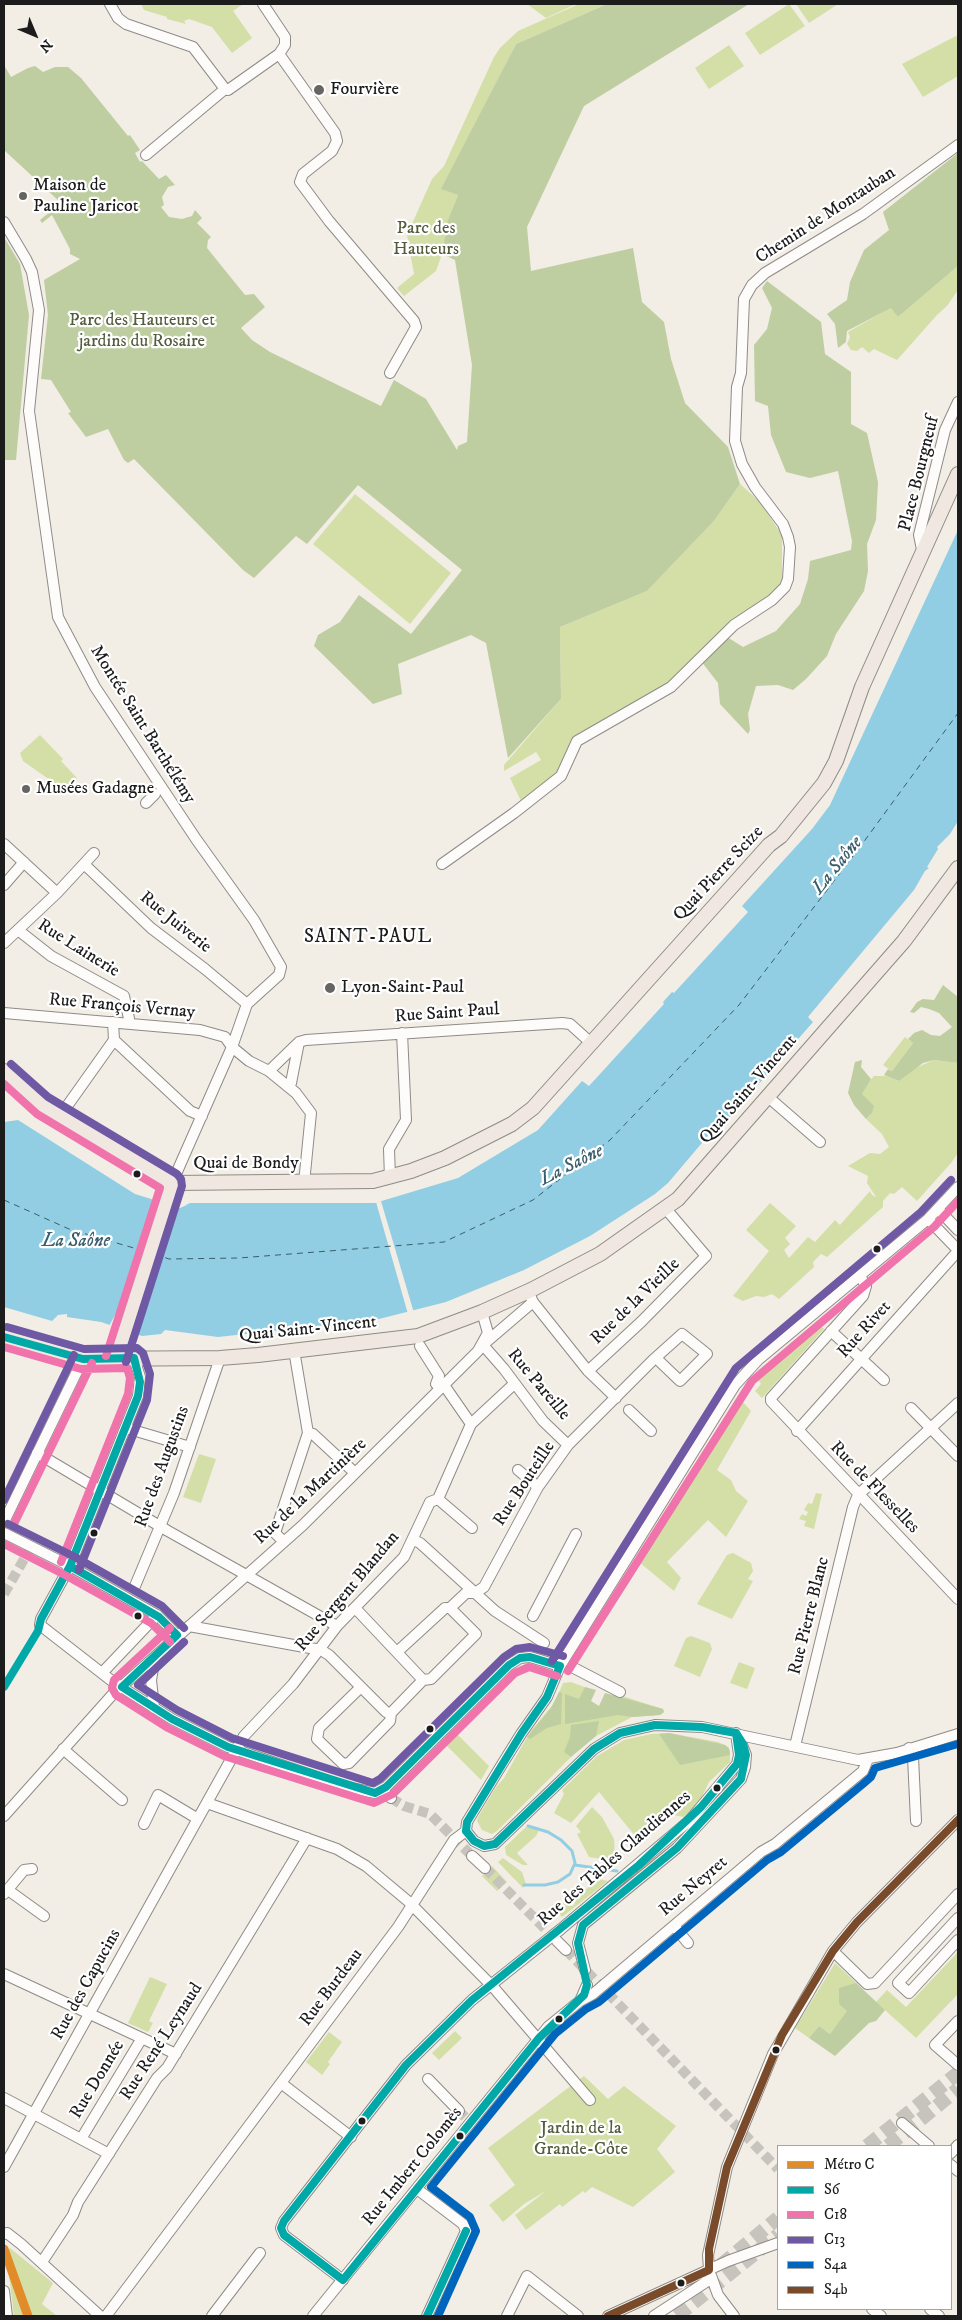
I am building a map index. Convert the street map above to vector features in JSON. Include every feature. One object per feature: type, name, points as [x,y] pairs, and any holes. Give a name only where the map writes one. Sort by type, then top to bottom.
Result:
[{"type":"main road","name":"Quai Pierre Scize","points":[[373,1181],[390,1178],[445,1158],[523,1117],[771,842],[781,836],[824,783],[836,761],[862,688],[923,555],[950,488],[958,474]]},
{"type":"main road","name":"Quai Saint-Vincent","points":[[4,1337],[83,1359],[220,1358],[418,1336],[482,1312],[530,1297],[600,1254],[678,1199],[904,941],[958,868]]},
{"type":"main road","name":"Quai de Bondy","points":[[4,1071],[30,1096],[172,1183],[373,1181]]},
{"type":"main road","points":[[116,1359],[120,1340],[172,1183]]},
{"type":"street","points":[[110,4],[118,18],[126,24],[193,47],[223,87],[232,89],[279,54],[285,45],[285,38],[263,4]]},
{"type":"street","points":[[279,54],[335,133],[337,141],[332,152],[303,174],[300,182],[354,251],[414,321],[416,327],[390,373]]},
{"type":"street","points":[[146,155],[223,87]]},
{"type":"street","name":"Chemin de Montauban","points":[[442,864],[514,813],[561,776],[577,741],[671,687],[734,625],[772,600],[785,587],[788,579],[790,547],[788,537],[783,524],[755,487],[742,464],[736,441],[737,387],[741,373],[744,299],[752,285],[765,273],[862,214],[958,145]]},
{"type":"street","name":"Montée Saint Barthélémy","points":[[4,222],[32,272],[39,310],[29,411],[58,617],[83,667],[115,718],[254,920],[279,960],[281,967],[279,974],[247,1004]]},
{"type":"street","name":"Place Bourgneuf","points":[[923,555],[919,535],[943,438],[958,402]]},
{"type":"street","points":[[146,803],[155,794]]},
{"type":"street","points":[[4,844],[58,893]]},
{"type":"street","points":[[4,943],[58,893],[94,853]]},
{"type":"street","points":[[4,885],[24,862]]},
{"type":"street","name":"Rue Juiverie","points":[[84,864],[151,928],[247,1004]]},
{"type":"street","name":"Rue Lainerie","points":[[18,930],[52,956],[124,996],[130,1024]]},
{"type":"street","points":[[172,1183],[232,1047],[247,1004]]},
{"type":"street","name":"Rue François Vernay","points":[[4,1013],[211,1032],[225,1037],[232,1047],[289,1086],[311,1114],[304,1183]]},
{"type":"street","points":[[60,1116],[114,1040],[113,1022]]},
{"type":"street","name":"Rue Saint Paul","points":[[299,1042],[402,1033],[562,1023],[570,1024],[590,1042]]},
{"type":"street","points":[[390,1178],[389,1149],[406,1120],[402,1033]]},
{"type":"street","points":[[114,1040],[190,1111],[202,1116]]},
{"type":"street","points":[[269,1071],[299,1042]]},
{"type":"street","points":[[289,1086],[292,1083],[299,1042]]},
{"type":"street","points":[[767,1096],[820,1142]]},
{"type":"street","name":"Rue Burdeau","points":[[106,2316],[412,1906],[454,1840],[466,1832],[467,1822],[501,1766],[548,1697],[560,1666],[744,1374],[928,1219],[958,1188]]},
{"type":"street","name":"Rue de la Vieille","points":[[588,1371],[641,1322],[706,1256],[666,1209]]},
{"type":"street","points":[[938,1209],[958,1230]]},
{"type":"street","points":[[928,1219],[958,1250]]},
{"type":"street","name":"Rue Rivet","points":[[797,1431],[958,1250]]},
{"type":"street","points":[[860,1276],[865,1282],[866,1291],[831,1331],[884,1380]]},
{"type":"street","points":[[530,1297],[588,1371],[616,1398]]},
{"type":"street","name":"Quai Saint-Vincent","points":[[483,1345],[530,1297]]},
{"type":"street","points":[[482,1312],[488,1334],[483,1345]]},
{"type":"street","name":"Rue de Flesselles","points":[[831,1331],[771,1398],[772,1405],[958,1599]]},
{"type":"street","points":[[684,1333],[707,1356],[680,1381],[656,1358],[684,1333]]},
{"type":"street","name":"Rue de la Martinière","points":[[4,1816],[64,1750],[84,1724],[177,1635],[284,1541],[355,1473],[440,1384],[483,1345]]},
{"type":"street","name":"Rue Pareille","points":[[483,1345],[504,1369],[543,1421],[568,1445]]},
{"type":"street","points":[[420,1346],[439,1376],[440,1384],[471,1424],[514,1384]]},
{"type":"street","points":[[284,1541],[275,1533],[308,1434],[294,1350]]},
{"type":"street","points":[[134,1358],[140,1382],[138,1396],[70,1566],[40,1619],[40,1625],[102,1673],[154,1708],[236,1750],[346,1787],[367,1792],[382,1791],[509,1665],[520,1658],[530,1657],[560,1666]]},
{"type":"street","name":"Rue des Augustins","points":[[134,1586],[190,1447],[220,1358]]},
{"type":"street","name":"Rue Bouteille","points":[[475,1593],[484,1587],[538,1487],[568,1445],[656,1358]]},
{"type":"street","points":[[4,1522],[83,1359]]},
{"type":"street","points":[[858,1495],[958,1403]]},
{"type":"street","points":[[911,1408],[958,1456]]},
{"type":"street","points":[[629,1410],[651,1431]]},
{"type":"street","name":"Rue Sergent Blandan","points":[[198,1819],[245,1735],[275,1705],[321,1650],[337,1626],[356,1609],[404,1557],[414,1540],[430,1502],[438,1498],[471,1424]]},
{"type":"street","points":[[126,1428],[190,1447]]},
{"type":"street","points":[[308,1434],[313,1434],[355,1473]]},
{"type":"street","points":[[37,1453],[337,1626]]},
{"type":"street","points":[[518,1470],[538,1487]]},
{"type":"street","name":"Rue Pierre Blanc","points":[[795,1746],[853,1507],[858,1495]]},
{"type":"street","points":[[438,1498],[472,1528]]},
{"type":"street","points":[[4,1533],[70,1566],[157,1616],[177,1635]]},
{"type":"street","points":[[533,1616],[576,1534]]},
{"type":"street","points":[[414,1540],[420,1543],[495,1611],[527,1629],[544,1643]]},
{"type":"street","points":[[397,1652],[444,1608],[450,1608],[466,1592],[475,1593]]},
{"type":"street","points":[[361,1687],[319,1728],[317,1740],[343,1764],[349,1763],[390,1721],[391,1713],[423,1680],[431,1679],[476,1634],[450,1608]]},
{"type":"street","points":[[356,1609],[423,1680]]},
{"type":"street","points":[[102,1673],[157,1616]]},
{"type":"street","points":[[189,1626],[321,1650],[329,1655],[386,1712],[391,1713]]},
{"type":"street","points":[[154,1708],[151,1680],[155,1656]]},
{"type":"street","points":[[572,1667],[620,1692]]},
{"type":"street","points":[[466,1832],[474,1841],[484,1846],[495,1844],[594,1749],[620,1733],[656,1725],[702,1727],[838,1757],[868,1759],[897,1753],[958,1734]]},
{"type":"street","name":"Rue des Tables Claudiennes","points":[[585,1970],[578,1943],[583,1925],[677,1848],[741,1778],[746,1755],[743,1744],[736,1734]]},
{"type":"street","name":"Rue des Tables Claudiennes","points":[[343,2280],[284,2235],[281,2228],[284,2221],[406,2064],[472,2000],[639,1865],[689,1821],[737,1764],[739,1755],[736,1734]]},
{"type":"street","points":[[909,1748],[914,1758],[916,1821]]},
{"type":"street","points":[[64,1750],[122,1800]]},
{"type":"street","name":"Rue Neyret","points":[[539,2038],[580,2001],[593,1994],[761,1852],[776,1844],[857,1776],[863,1770],[868,1759]]},
{"type":"street","points":[[382,1791],[391,1798]]},
{"type":"street","points":[[143,1819],[158,1795],[198,1819]]},
{"type":"street","points":[[207,1804],[307,1838],[352,1857],[412,1906],[491,1984],[590,2100]]},
{"type":"street","name":"Rue des Capucins","points":[[4,2167],[198,1819]]},
{"type":"street","points":[[734,2316],[718,2295],[709,2270],[709,2249],[727,2167],[777,2046],[833,1952],[857,1922],[958,1820]]},
{"type":"street","name":"Rue René Leynaud","points":[[42,2262],[73,2216],[78,2202],[157,2078],[176,2054],[307,1838]]},
{"type":"street","points":[[472,1856],[485,1868]]},
{"type":"street","points":[[32,1869],[24,1870],[6,1892],[44,1916]]},
{"type":"street","points":[[833,1952],[868,1984],[875,1983],[958,1894]]},
{"type":"street","points":[[958,1918],[898,1983],[909,1993],[958,1940]]},
{"type":"street","points":[[674,1926],[688,1943]]},
{"type":"street","points":[[557,1941],[566,1950]]},
{"type":"street","points":[[4,1974],[176,2054]]},
{"type":"street","points":[[580,2001],[587,1985]]},
{"type":"street","points":[[958,2021],[935,2045],[958,2065]]},
{"type":"street","name":"Rue Donnée","points":[[81,2139],[142,2038]]},
{"type":"street","name":"Rue Imbert Colomès","points":[[312,2316],[539,2038]]},
{"type":"street","points":[[428,2080],[464,2115]]},
{"type":"street","points":[[281,2083],[351,2137]]},
{"type":"street","points":[[4,2098],[109,2154]]},
{"type":"street","points":[[902,2123],[928,2145]]},
{"type":"street","points":[[416,2189],[462,2224],[466,2231],[427,2316]]},
{"type":"street","points":[[4,2234],[12,2236],[100,2316]]},
{"type":"street","points":[[608,2316],[709,2270],[777,2243]]},
{"type":"street","points":[[212,2316],[260,2253]]},
{"type":"street","points":[[508,2316],[527,2276],[578,2316]]},
{"type":"street","points":[[654,2316],[706,2282]]},
{"type":"street","points":[[4,2291],[6,2313]]},
{"type":"green space","points":[[141,4],[243,4],[233,11],[252,38],[232,53],[212,27],[189,19],[184,21],[186,24],[167,19],[167,17],[144,10]]},
{"type":"green space","points":[[527,4],[576,4],[546,18]]},
{"type":"green space","name":"Parc des Hauteurs","points":[[579,4],[607,4],[516,44],[442,189],[458,195],[444,231],[447,232],[436,271],[404,296],[397,288],[414,274],[407,235],[432,179],[444,166],[494,57],[500,48],[518,31]]},
{"type":"green space","name":"Parc des Hauteurs et jardins du Rosaire","points":[[607,4],[749,4],[584,106],[527,227],[531,271],[633,248],[642,302],[664,322],[671,359],[685,403],[728,447],[740,484],[714,521],[647,591],[560,627],[561,699],[508,758],[486,643],[471,635],[398,664],[402,694],[373,704],[314,646],[318,635],[340,622],[359,595],[411,634],[462,570],[358,485],[307,544],[296,536],[254,578],[243,570],[134,459],[128,463],[124,460],[108,429],[86,437],[68,413],[71,412],[51,380],[41,379],[48,315],[44,280],[80,259],[70,254],[70,249],[52,215],[42,223],[40,220],[50,212],[48,210],[54,208],[60,202],[4,150],[4,65],[11,77],[35,66],[43,72],[55,67],[68,67],[81,78],[128,136],[130,135],[140,150],[135,153],[140,162],[142,161],[159,179],[166,175],[175,185],[168,187],[162,197],[164,205],[161,207],[169,217],[182,219],[192,216],[195,210],[202,218],[197,223],[211,237],[208,240],[207,248],[245,295],[254,294],[265,307],[241,328],[252,340],[270,352],[381,406],[394,380],[426,399],[457,450],[458,446],[467,442],[472,365],[455,260],[442,254],[446,232],[444,230],[458,195],[441,189],[516,44]]},
{"type":"green space","points":[[789,4],[805,26],[760,55],[745,33]]},
{"type":"green space","points":[[796,4],[838,4],[809,23]]},
{"type":"green space","points":[[958,35],[958,76],[923,97],[902,64]]},
{"type":"green space","points":[[729,45],[744,66],[709,89],[695,68]]},
{"type":"green space","points":[[958,153],[958,266],[898,317],[891,308],[847,331],[846,342],[838,348],[835,324],[827,314],[847,300],[850,282],[864,250],[889,230],[883,212]]},
{"type":"green space","points":[[4,237],[20,264],[29,315],[16,460],[4,460]]},
{"type":"green space","points":[[958,266],[958,290],[947,306],[897,360],[874,349],[869,353],[862,347],[857,351],[851,350],[847,344],[850,337],[848,332],[892,307],[898,317]]},
{"type":"green space","points":[[767,281],[821,322],[825,354],[851,372],[851,424],[867,433],[878,482],[876,520],[867,544],[868,571],[864,591],[836,634],[827,656],[806,679],[793,690],[778,685],[756,686],[748,714],[750,730],[748,734],[720,704],[718,683],[701,661],[727,637],[743,647],[776,631],[800,604],[808,579],[810,561],[851,550],[852,541],[838,471],[810,478],[786,472],[771,435],[768,406],[755,401],[754,345],[767,329],[772,308],[762,288]]},
{"type":"green space","points":[[740,484],[759,501],[782,535],[782,583],[773,595],[675,679],[577,737],[559,771],[522,803],[510,778],[541,760],[536,752],[504,771],[504,765],[561,699],[560,627],[647,591],[714,521]]},
{"type":"green space","points":[[355,494],[451,573],[410,624],[313,544]]},
{"type":"green space","points":[[40,735],[63,759],[61,761],[77,778],[67,792],[23,761],[20,753]]},
{"type":"green space","points":[[943,985],[958,997],[958,1063],[934,1060],[923,1063],[899,1081],[884,1075],[888,1069],[892,1071],[913,1043],[908,1039],[914,1033],[922,1030],[931,1035],[940,1036],[952,1027],[939,1013],[929,1009],[921,1007],[914,1013],[910,1012],[917,1002],[923,999],[934,1000]]},
{"type":"green space","points":[[905,1037],[913,1043],[892,1071],[883,1065]]},
{"type":"green space","points":[[862,1060],[861,1067],[871,1079],[862,1094],[874,1106],[872,1113],[866,1119],[854,1105],[848,1093],[855,1062]]},
{"type":"green space","points":[[934,1060],[958,1063],[958,1153],[951,1163],[917,1201],[902,1187],[894,1194],[890,1193],[883,1201],[883,1207],[827,1257],[821,1254],[813,1262],[814,1267],[779,1299],[772,1294],[764,1297],[756,1296],[743,1301],[733,1296],[769,1251],[746,1230],[770,1203],[796,1226],[785,1238],[790,1244],[784,1250],[789,1258],[808,1237],[815,1242],[835,1220],[840,1225],[870,1191],[876,1197],[867,1183],[868,1176],[848,1166],[870,1153],[880,1154],[889,1147],[882,1134],[866,1119],[872,1113],[862,1094],[874,1076],[886,1076],[899,1081],[913,1069]]},
{"type":"green space","points":[[818,1323],[824,1329],[762,1398],[755,1391],[761,1384],[756,1376]]},
{"type":"green space","points":[[741,1400],[751,1411],[717,1470],[731,1480],[736,1491],[748,1501],[726,1537],[708,1520],[667,1562],[681,1578],[674,1591],[639,1562]]},
{"type":"green space","points":[[199,1454],[216,1459],[201,1503],[183,1497]]},
{"type":"green space","points":[[816,1493],[822,1494],[814,1529],[804,1526],[806,1521],[799,1519],[802,1514],[806,1516],[808,1512],[804,1510],[808,1503],[812,1504]]},
{"type":"green space","points":[[733,1553],[751,1563],[753,1571],[748,1579],[753,1581],[732,1619],[697,1604],[727,1555]]},
{"type":"green space","points":[[691,1636],[710,1643],[712,1649],[700,1677],[674,1666],[686,1638]]},
{"type":"green space","points":[[739,1662],[755,1668],[747,1689],[730,1683]]},
{"type":"green space","points":[[571,1682],[595,1691],[590,1701],[599,1706],[619,1695],[663,1709],[664,1712],[660,1715],[632,1717],[596,1736],[577,1751],[497,1831],[492,1834],[482,1830],[477,1821],[478,1817],[496,1787],[504,1778],[530,1732],[555,1702],[563,1683]]},
{"type":"green space","points":[[585,1687],[596,1690],[591,1701],[599,1706],[605,1693],[663,1709],[664,1712],[660,1715],[632,1717],[618,1715],[565,1724],[565,1694],[579,1699]]},
{"type":"green space","points":[[559,1692],[562,1693],[561,1724],[547,1728],[530,1739],[527,1737],[551,1708]]},
{"type":"green space","points":[[599,1721],[596,1736],[571,1757],[564,1752],[570,1737],[571,1725]]},
{"type":"green space","points":[[456,1733],[489,1766],[481,1780],[445,1744]]},
{"type":"green space","points":[[669,1733],[718,1742],[725,1745],[730,1751],[730,1762],[709,1782],[701,1799],[684,1817],[673,1815],[641,1843],[599,1792],[571,1823],[554,1813],[564,1794],[562,1790],[597,1756],[624,1740],[651,1734]]},
{"type":"green space","points":[[669,1733],[725,1745],[729,1748],[730,1755],[680,1765],[659,1734]]},
{"type":"green space","points":[[592,1807],[602,1817],[614,1839],[615,1861],[589,1857],[577,1834],[581,1832],[576,1826]]},
{"type":"green space","points":[[526,1827],[539,1830],[536,1836],[517,1853],[528,1865],[523,1865],[506,1855],[505,1847]]},
{"type":"green space","points":[[503,1858],[522,1872],[526,1884],[523,1888],[498,1862]]},
{"type":"green space","points":[[492,1866],[507,1882],[497,1891],[482,1876]]},
{"type":"green space","points":[[594,1878],[608,1881],[562,1917],[551,1905],[568,1902],[572,1906],[575,1904],[572,1900],[589,1887]]},
{"type":"green space","points":[[957,1953],[958,1994],[916,2038],[876,2002],[887,1990],[906,2007]]},
{"type":"green space","points":[[835,1963],[864,1990],[830,2034],[819,2026],[809,2038],[795,2028]]},
{"type":"green space","points":[[150,1977],[167,1984],[149,2021],[153,2023],[148,2032],[128,2023]]},
{"type":"green space","points":[[856,1983],[885,2010],[876,2021],[869,2023],[835,2056],[809,2038],[819,2026],[830,2034],[847,2011],[839,2004],[839,1988]]},
{"type":"green space","points":[[455,2031],[462,2038],[439,2060],[432,2053]]},
{"type":"green space","points":[[329,2032],[342,2042],[328,2062],[330,2064],[322,2075],[306,2062]]},
{"type":"green space","name":"Jardin de la Grande-Côte","points":[[584,2076],[608,2099],[624,2086],[676,2126],[657,2149],[675,2172],[633,2207],[592,2187],[585,2193],[583,2191],[562,2207],[560,2204],[526,2230],[515,2215],[546,2191],[524,2204],[503,2222],[489,2205],[515,2185],[488,2148]]},
{"type":"green space","points":[[10,2248],[53,2283],[42,2304],[57,2316],[14,2316],[6,2251]]},
{"type":"water","name":"La Saône","points":[[958,530],[958,821],[950,834],[937,847],[938,849],[927,867],[929,868],[925,871],[914,890],[808,1017],[813,1022],[716,1133],[712,1131],[668,1183],[655,1194],[590,1236],[524,1270],[446,1302],[375,1320],[218,1337],[165,1330],[161,1334],[142,1336],[101,1322],[67,1317],[67,1314],[58,1315],[52,1321],[4,1307],[4,1122],[18,1120],[135,1194],[180,1208],[190,1203],[375,1203],[458,1178],[538,1130],[582,1081],[589,1086],[664,1004],[663,1002],[672,992],[674,993],[748,912],[742,906],[812,829],[830,805]]},
{"type":"pier","points":[[153,1197],[180,1206],[187,1205],[179,1208],[173,1225],[169,1228],[139,1319],[141,1322],[136,1337],[108,1328],[117,1311],[148,1219]]},
{"type":"pier","points":[[381,1201],[414,1313],[408,1314],[376,1202]]},
{"type":"waterway","points":[[524,1885],[545,1885],[558,1882],[570,1874],[575,1863],[572,1851],[561,1840],[548,1832],[528,1826]]},
{"type":"waterway","points":[[575,1865],[617,1871]]},
{"type":"ferry route","points":[[155,1254],[169,1259],[239,1258],[444,1242],[533,1200],[610,1140],[739,1005],[860,847],[958,713]]},
{"type":"ferry route","points":[[4,1200],[69,1229],[144,1251]]},
{"type":"tunnel","points":[[4,1594],[31,1547]]},
{"type":"tunnel","points":[[391,1798],[404,1806],[430,1814],[472,1856]]},
{"type":"tunnel","points":[[485,1868],[557,1941]]},
{"type":"tunnel","points":[[566,1950],[777,2168]]},
{"type":"tunnel","points":[[868,2145],[958,2073]]},
{"type":"tunnel","points":[[889,2145],[958,2089]]},
{"type":"tunnel","points":[[459,2111],[465,2117]]},
{"type":"tunnel","points":[[721,2265],[777,2219]]},
{"type":"tunnel","points":[[677,2316],[777,2236]]},
{"type":"metro line","name":"C","points":[[4,2249],[28,2316]]},
{"type":"transit line","name":"C13","points":[[11,1064],[48,1097],[177,1174],[181,1179],[182,1186],[126,1362]]},
{"type":"transit line","name":"C18","points":[[4,1084],[37,1114],[160,1188],[106,1356]]},
{"type":"transit line","name":"C13","points":[[552,1661],[736,1368],[921,1212],[951,1180]]},
{"type":"transit line","name":"C18","points":[[568,1671],[752,1381],[934,1227],[958,1201]]},
{"type":"transit line","name":"C13","points":[[7,1327],[84,1349],[137,1348],[143,1353],[150,1374],[147,1400],[79,1570]]},
{"type":"transit line","name":"S6","points":[[4,1337],[83,1359],[134,1358],[140,1382],[138,1396],[70,1566],[41,1619],[38,1631],[4,1687]]},
{"type":"transit line","name":"C18","points":[[4,1347],[81,1369],[127,1368],[130,1378],[128,1394],[61,1562]]},
{"type":"transit line","name":"C13","points":[[4,1500],[74,1355]]},
{"type":"transit line","name":"C18","points":[[13,1526],[92,1363]]},
{"type":"transit line","name":"C13","points":[[8,1524],[75,1557],[162,1606],[184,1628]]},
{"type":"transit line","name":"C18","points":[[4,1544],[65,1575],[151,1623],[170,1642]]},
{"type":"transit line","name":"S6","points":[[70,1566],[159,1617],[177,1635]]},
{"type":"transit line","name":"C18","points":[[170,1628],[114,1680],[112,1688],[116,1695],[168,1728],[224,1756],[374,1803],[393,1794],[515,1673],[529,1667],[557,1676]]},
{"type":"transit line","name":"S6","points":[[177,1635],[122,1687],[172,1719],[228,1747],[375,1793],[386,1787],[509,1665],[520,1658],[530,1657],[560,1666]]},
{"type":"transit line","name":"C13","points":[[184,1642],[138,1685],[177,1710],[232,1738],[373,1783],[380,1779],[504,1657],[516,1649],[530,1647],[563,1656]]},
{"type":"transit line","name":"S6","points":[[466,1831],[467,1822],[521,1734],[547,1697],[560,1666]]},
{"type":"transit line","name":"S6","points":[[466,1831],[474,1841],[484,1846],[495,1844],[594,1749],[620,1733],[655,1725],[702,1727],[736,1733]]},
{"type":"transit line","name":"S6","points":[[736,1733],[743,1744],[746,1755],[741,1779],[677,1848],[583,1925],[578,1943],[587,1985],[584,1995],[539,2038],[343,2280],[284,2235],[281,2228],[284,2221],[406,2065],[472,2000],[639,1865],[701,1807],[737,1764],[739,1755],[736,1733]]},
{"type":"transit line","name":"S4a","points":[[438,2316],[476,2231],[470,2217],[431,2187],[555,2034],[586,2009],[599,2002],[767,1860],[781,1852],[863,1784],[871,1777],[875,1768],[958,1744]]},
{"type":"transit line","name":"S4b","points":[[608,2316],[709,2270],[709,2249],[727,2167],[782,2035],[833,1951],[857,1922],[958,1820]]},
{"type":"transit line","name":"S6","points":[[427,2316],[466,2231]]},
{"type":"place","name":"Fourvière","points":[[319,90]]},
{"type":"place","name":"Maison de Pauline Jaricot","points":[[23,196]]},
{"type":"place","name":"Musées Gadagne","points":[[26,789]]},
{"type":"place","name":"Lyon-Saint-Paul","points":[[330,988]]},
{"type":"district","name":"SAINT-PAUL","points":[[368,938]]}]
